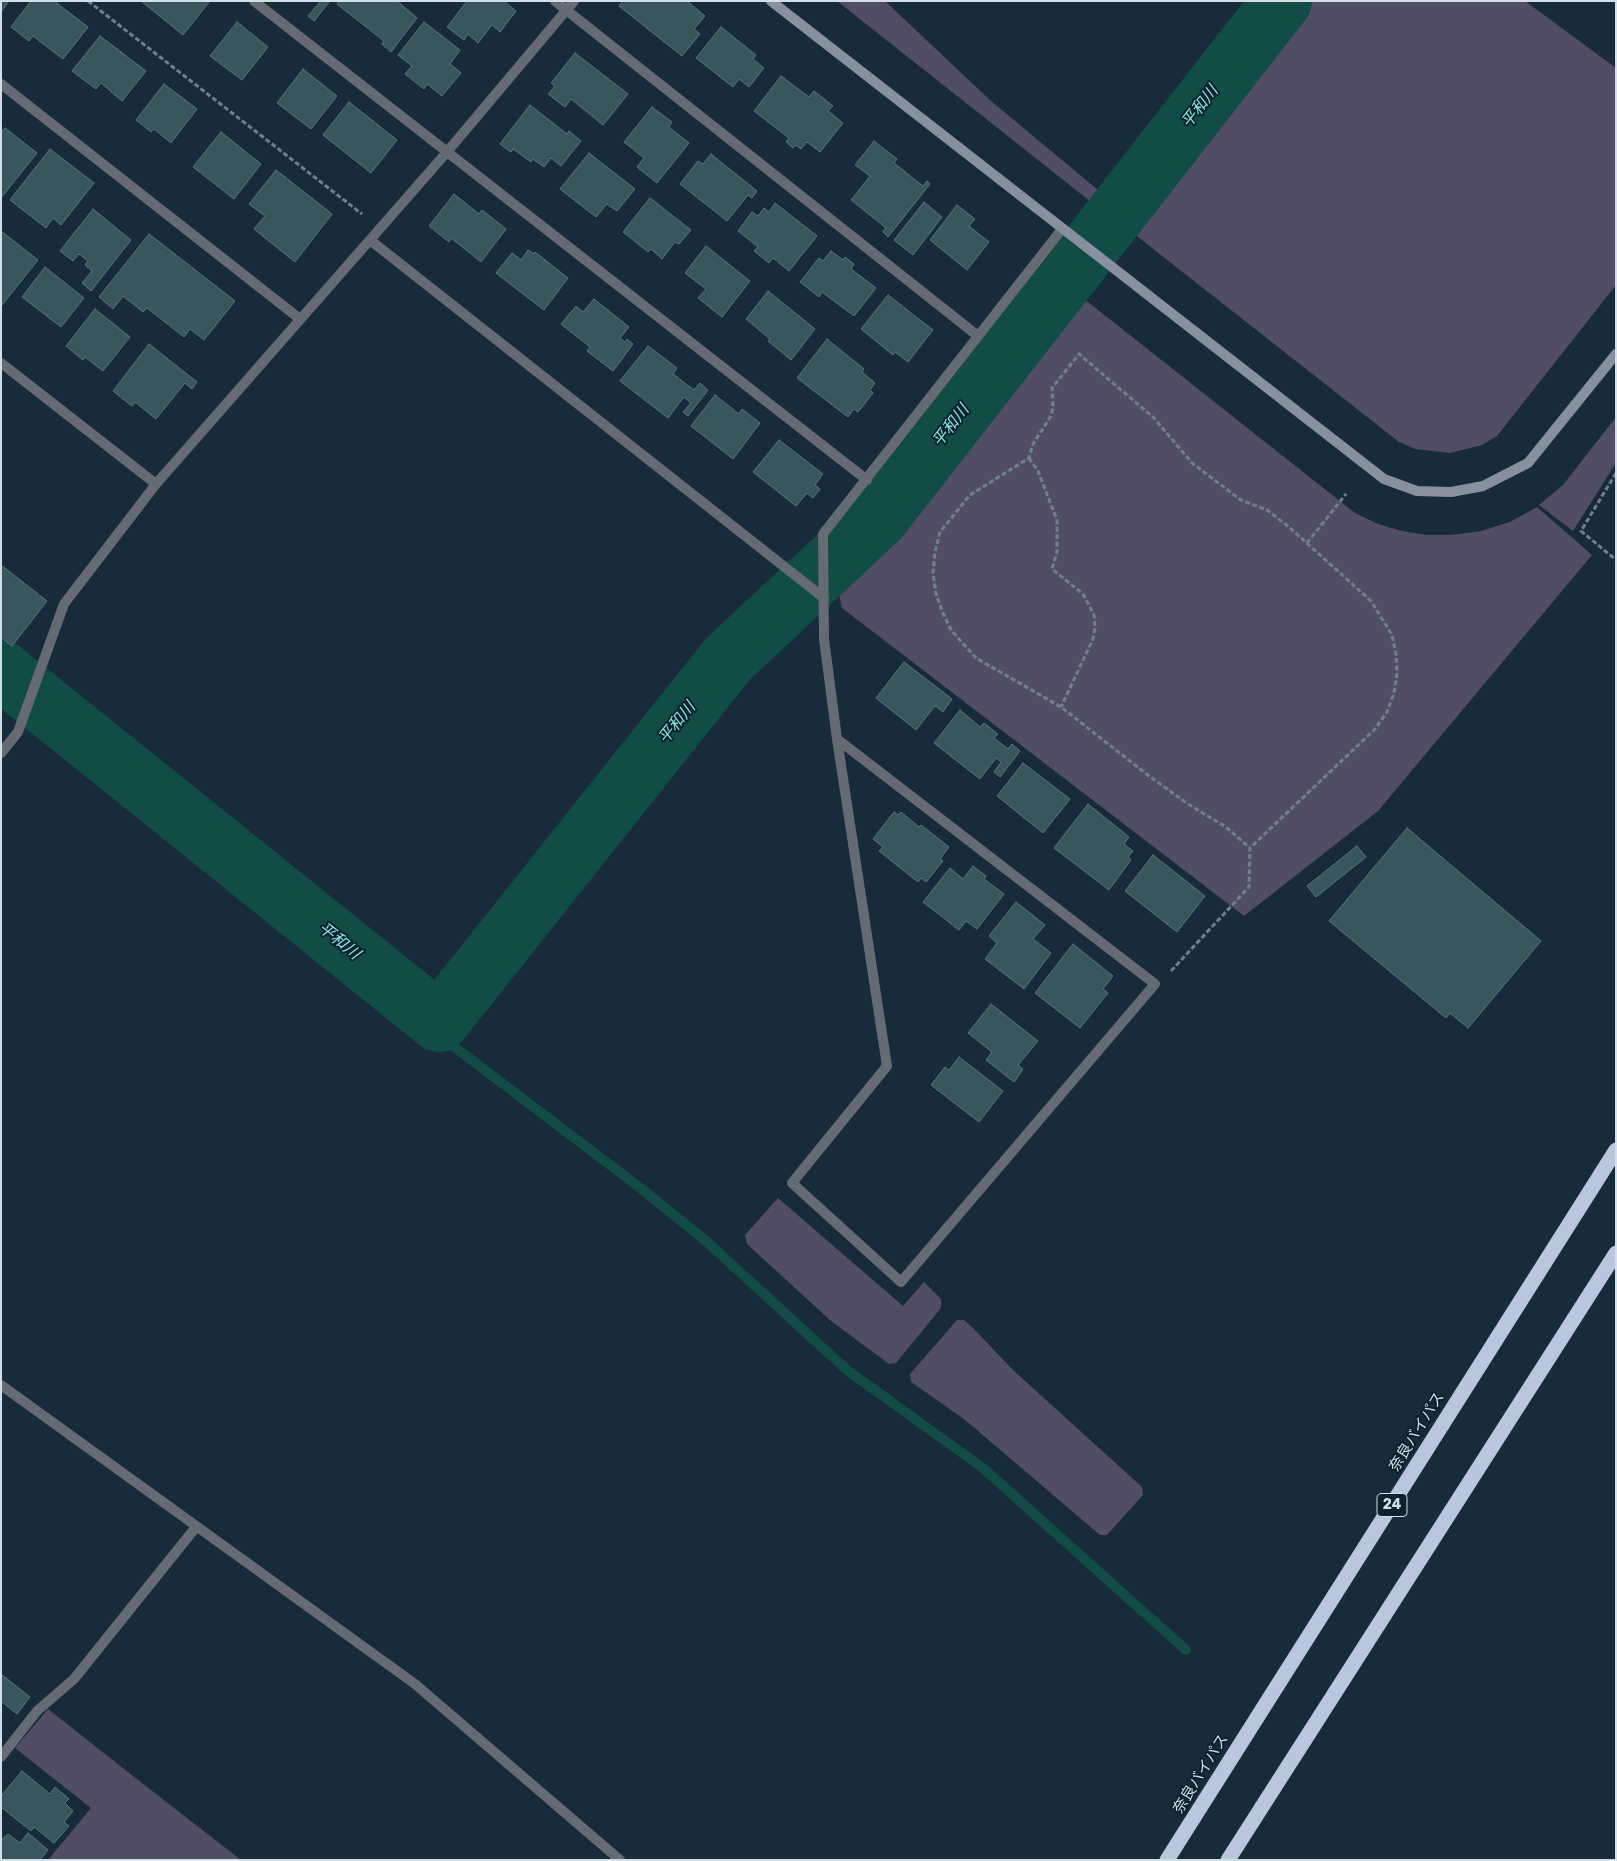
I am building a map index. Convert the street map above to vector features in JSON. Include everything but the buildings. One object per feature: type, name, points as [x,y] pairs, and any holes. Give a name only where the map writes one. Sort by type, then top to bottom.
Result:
[{"type":"highway","name":"奈良バイパス","points":[[1168,1860],[1616,1150]]},
{"type":"highway","points":[[1228,1860],[1616,1252]]},
{"type":"street","points":[[254,1],[867,480]]},
{"type":"street","points":[[555,1],[978,336]]},
{"type":"street","points":[[1,753],[18,732],[64,604],[156,484],[447,152],[574,1]]},
{"type":"street","points":[[771,1],[1384,479],[1417,490],[1451,492],[1483,486],[1528,463],[1616,354]]},
{"type":"street","points":[[1,84],[300,319]]},
{"type":"street","points":[[837,739],[1155,984],[901,1282],[792,1183],[887,1066],[837,739],[824,639],[823,534],[1062,229]]},
{"type":"street","points":[[370,240],[824,598]]},
{"type":"street","points":[[1,363],[156,484]]},
{"type":"street","points":[[1,1385],[415,1684],[620,1860]]},
{"type":"street","points":[[1,1757],[37,1711],[74,1679],[196,1527]]},
{"type":"path","points":[[88,1],[362,214]]},
{"type":"path","points":[[1155,984],[1170,973],[1249,887],[1250,848],[1376,729],[1387,712],[1396,680],[1396,654],[1392,635],[1383,617],[1371,601],[1307,543],[1267,510],[1241,500],[1192,464],[1154,418],[1079,354],[1052,388],[1053,408],[1051,416],[1033,444],[1028,458],[970,495],[940,532],[934,552],[933,573],[936,594],[951,630],[976,658],[1060,707],[1149,776],[1188,804],[1226,827],[1250,848]]},
{"type":"path","points":[[1028,458],[1038,471],[1057,520],[1057,552],[1052,569],[1083,594],[1094,615],[1093,638],[1060,707]]},
{"type":"path","points":[[1616,473],[1581,531],[1616,560]]},
{"type":"path","points":[[1307,543],[1346,494]]},
{"type":"shaded area","points":[[837,1],[885,1],[991,101],[1109,199],[1100,209]]},
{"type":"shaded area","points":[[1297,1],[1525,1],[1616,68],[1616,285],[1497,436],[1482,445],[1450,453],[1415,449],[1399,442],[1124,226]]},
{"type":"shaded area","points":[[1064,283],[1355,513],[1378,524],[1402,531],[1426,535],[1451,535],[1481,531],[1510,522],[1537,507],[1592,555],[1378,811],[1244,916],[842,608],[839,595],[1063,305],[1040,286]]},
{"type":"shaded area","points":[[1616,417],[1616,463],[1573,531],[1539,505],[1563,485]]},
{"type":"shaded area","points":[[778,1198],[903,1306],[924,1282],[941,1299],[941,1308],[896,1363],[889,1364],[831,1321],[747,1244],[745,1235]]},
{"type":"shaded area","points":[[957,1320],[964,1320],[973,1328],[1013,1370],[1142,1487],[1143,1495],[1107,1535],[1100,1535],[964,1419],[911,1382],[910,1374]]},
{"type":"shaded area","points":[[48,1709],[241,1860],[48,1860],[91,1808],[15,1748]]},
{"type":"waterway","name":"平和川","points":[[1,670],[439,1022],[728,659],[879,518],[1282,1]]},
{"type":"waterway","points":[[439,1022],[448,1042],[643,1190],[706,1241],[847,1370],[983,1468],[1186,1650]]}]
